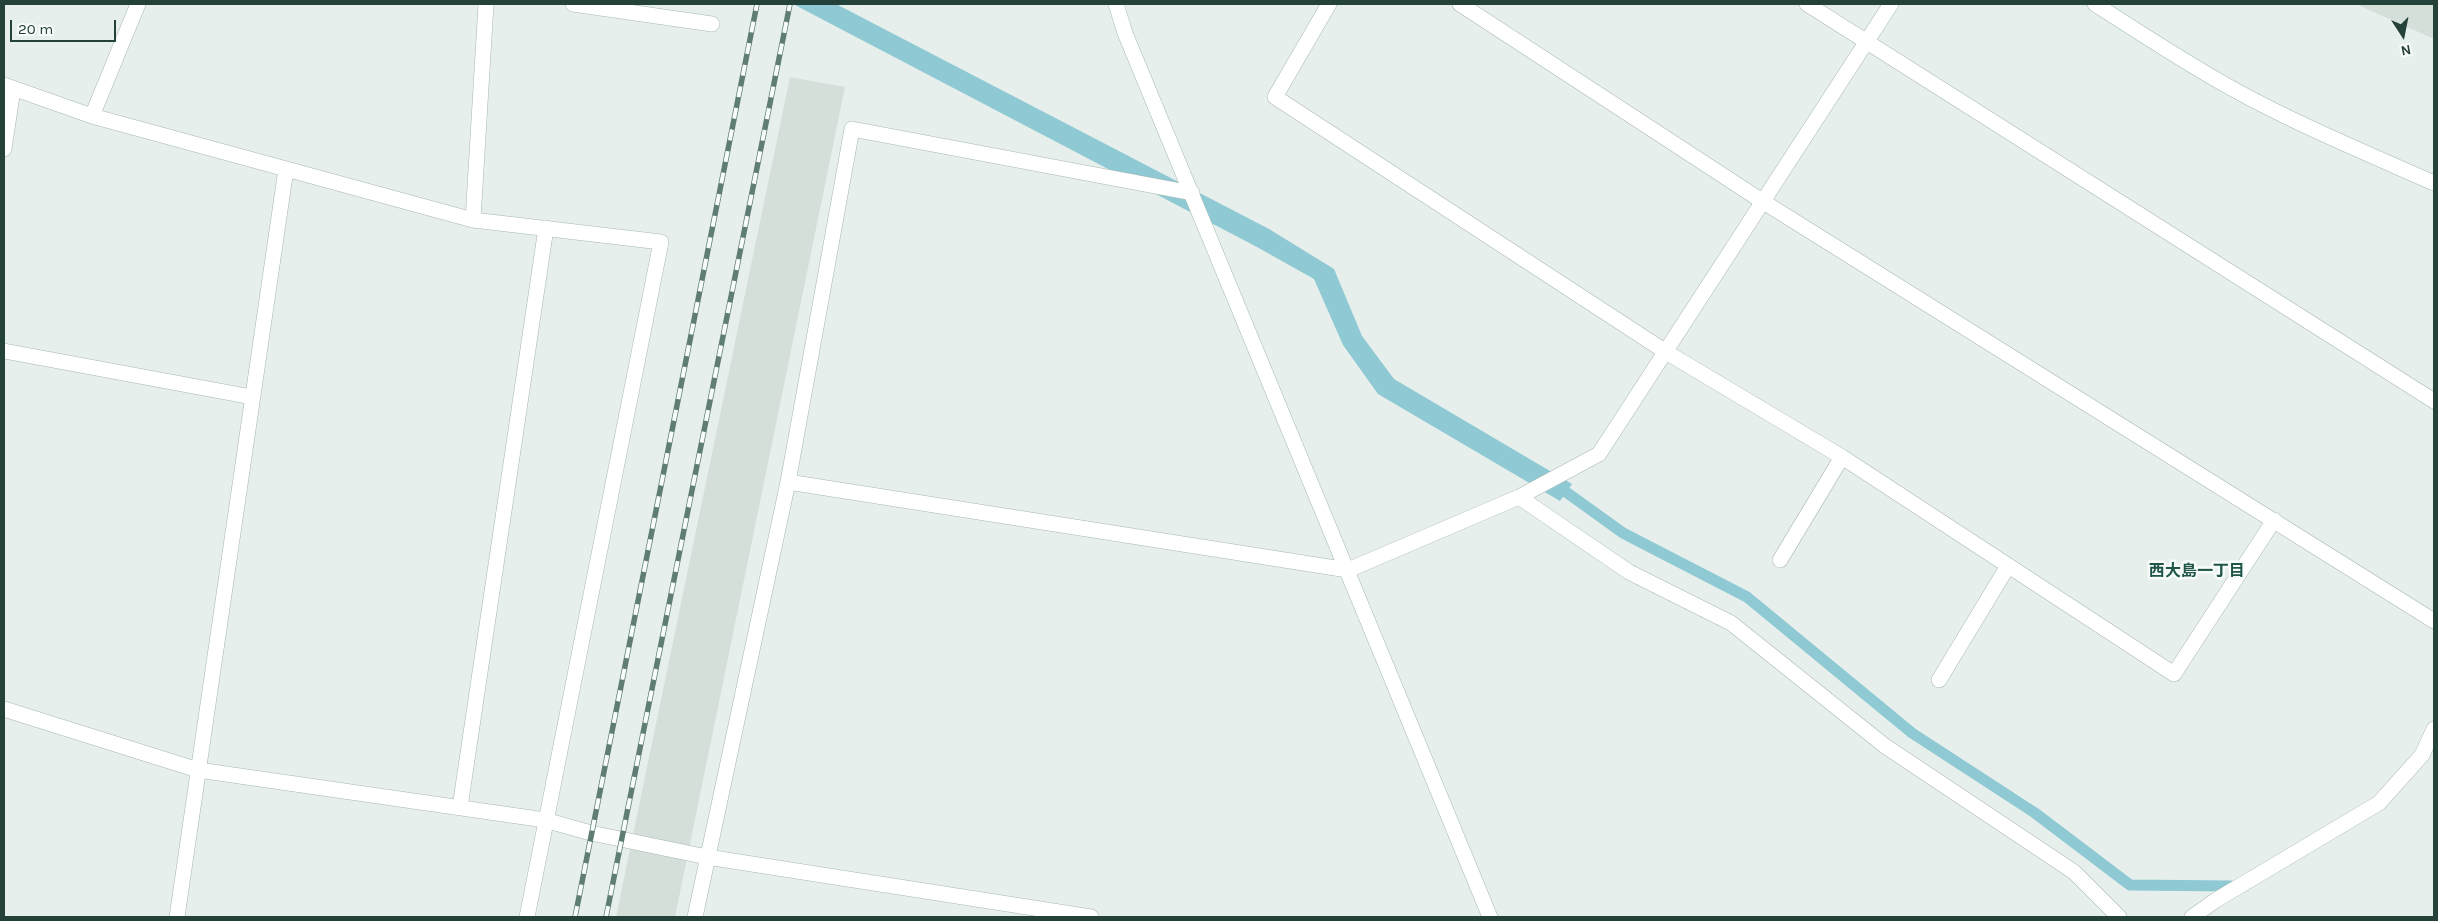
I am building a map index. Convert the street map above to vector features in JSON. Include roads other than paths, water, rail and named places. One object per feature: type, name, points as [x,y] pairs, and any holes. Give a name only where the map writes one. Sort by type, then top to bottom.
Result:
[{"type":"street","points":[[92,116],[138,4]]},
{"type":"street","points":[[473,220],[486,4]]},
{"type":"street","points":[[572,4],[712,24]]},
{"type":"street","points":[[1116,4],[1125,34],[1490,917]]},
{"type":"street","points":[[1329,4],[1276,97],[1666,352],[1842,457],[2174,674],[2274,520]]},
{"type":"street","points":[[1460,4],[1762,201],[2434,622]]},
{"type":"street","points":[[1807,4],[2434,401]]},
{"type":"street","points":[[788,482],[1348,570],[1519,497],[1599,454],[1891,4]]},
{"type":"street","points":[[2095,4],[2164,49],[2232,88],[2309,128],[2434,183]]},
{"type":"street","points":[[4,149],[8,87],[92,116],[473,220],[661,242],[528,917]]},
{"type":"street","points":[[694,917],[788,482],[852,129],[1192,193]]},
{"type":"street","points":[[177,917],[286,169]]},
{"type":"street","points":[[460,807],[546,228]]},
{"type":"street","points":[[4,351],[252,397]]},
{"type":"street","points":[[1780,560],[1842,457]]},
{"type":"street","points":[[1519,497],[1629,572],[1731,623],[1885,746],[2074,872],[2119,917]]},
{"type":"street","points":[[1940,680],[2008,566]]},
{"type":"street","points":[[4,709],[198,770],[546,820],[591,834],[707,857],[1090,917]]},
{"type":"street","points":[[2192,917],[2216,900],[2379,803],[2422,755],[2434,729]]},
{"type":"water","points":[[793,4],[836,4],[1269,229],[1334,269],[1362,336],[1394,379],[1572,484],[1560,501],[1378,394],[1343,345],[1314,279],[1257,247]]},
{"type":"waterway","points":[[1566,492],[1623,533],[1747,597],[1912,733],[2035,813],[2130,885],[2231,886]]},
{"type":"railway","points":[[575,917],[757,4]]},
{"type":"railway","points":[[606,917],[790,4]]},
{"type":"district","name":"西大島一丁目","points":[[2197,571]]}]
